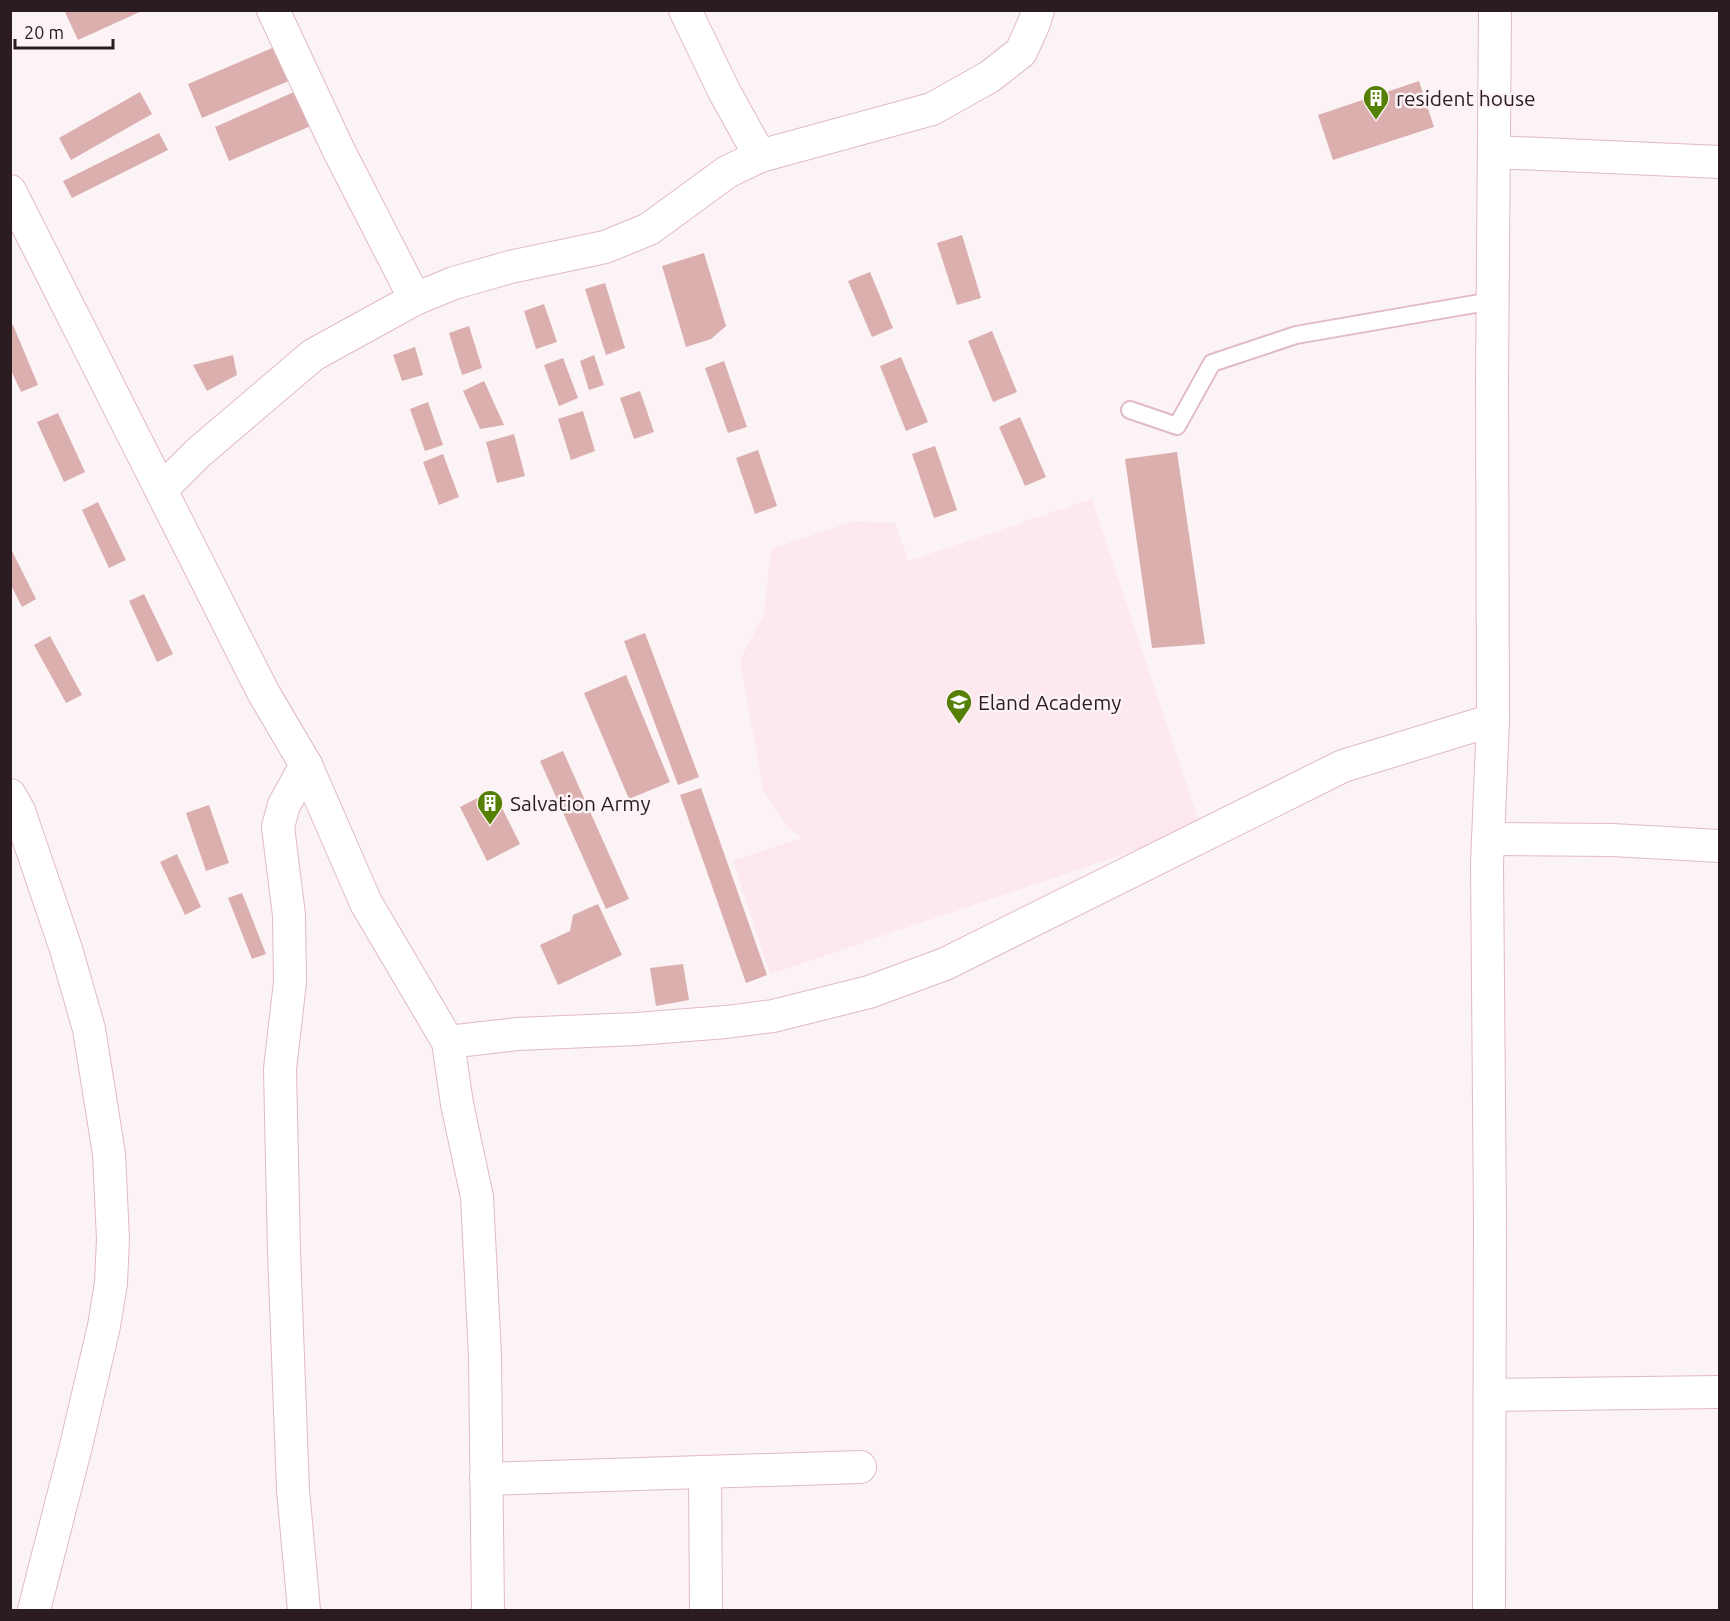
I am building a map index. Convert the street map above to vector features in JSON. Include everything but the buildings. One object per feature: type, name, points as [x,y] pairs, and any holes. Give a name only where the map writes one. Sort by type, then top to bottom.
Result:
[{"type":"street","points":[[273,10],[339,151],[415,299]]},
{"type":"street","points":[[685,10],[724,90],[760,156]]},
{"type":"street","points":[[162,489],[198,453],[313,355],[415,299],[454,283],[510,267],[605,247],[649,229],[727,172],[760,156],[932,109],[989,76],[1021,52],[1038,10]]},
{"type":"street","points":[[1489,1611],[1488,839],[1493,720],[1492,301],[1495,10]]},
{"type":"street","points":[[1494,152],[1719,162]]},
{"type":"street","points":[[10,191],[263,692],[306,765],[366,903],[448,1042],[477,1197],[485,1356],[488,1611]]},
{"type":"street","points":[[448,1042],[517,1034],[636,1029],[726,1022],[773,1016],[869,992],[945,964],[1343,766],[1493,720]]},
{"type":"street","points":[[304,1611],[293,1490],[280,1069],[290,982],[289,915],[278,827],[284,805],[306,765]]},
{"type":"street","points":[[10,795],[19,811],[66,949],[89,1029],[109,1154],[113,1239],[111,1283],[104,1326],[34,1611]]},
{"type":"street","points":[[1488,839],[1612,840],[1719,846]]},
{"type":"street","points":[[1490,1395],[1719,1392]]},
{"type":"street","points":[[486,1479],[860,1467]]},
{"type":"street","points":[[705,1472],[706,1611]]},
{"type":"lane","points":[[1130,410],[1177,426],[1212,363],[1296,335],[1492,301]]},
{"type":"shaded area","name":"Eland Academy","points":[[1092,499],[1201,828],[770,974],[733,861],[802,838],[787,826],[763,790],[740,660],[764,614],[771,549],[855,521],[895,523],[908,561]]},
{"type":"place","name":"resident house","points":[[1376,121]]},
{"type":"place","name":"Eland Academy","points":[[959,725]]},
{"type":"place","name":"Salvation Army","points":[[490,826]]}]
